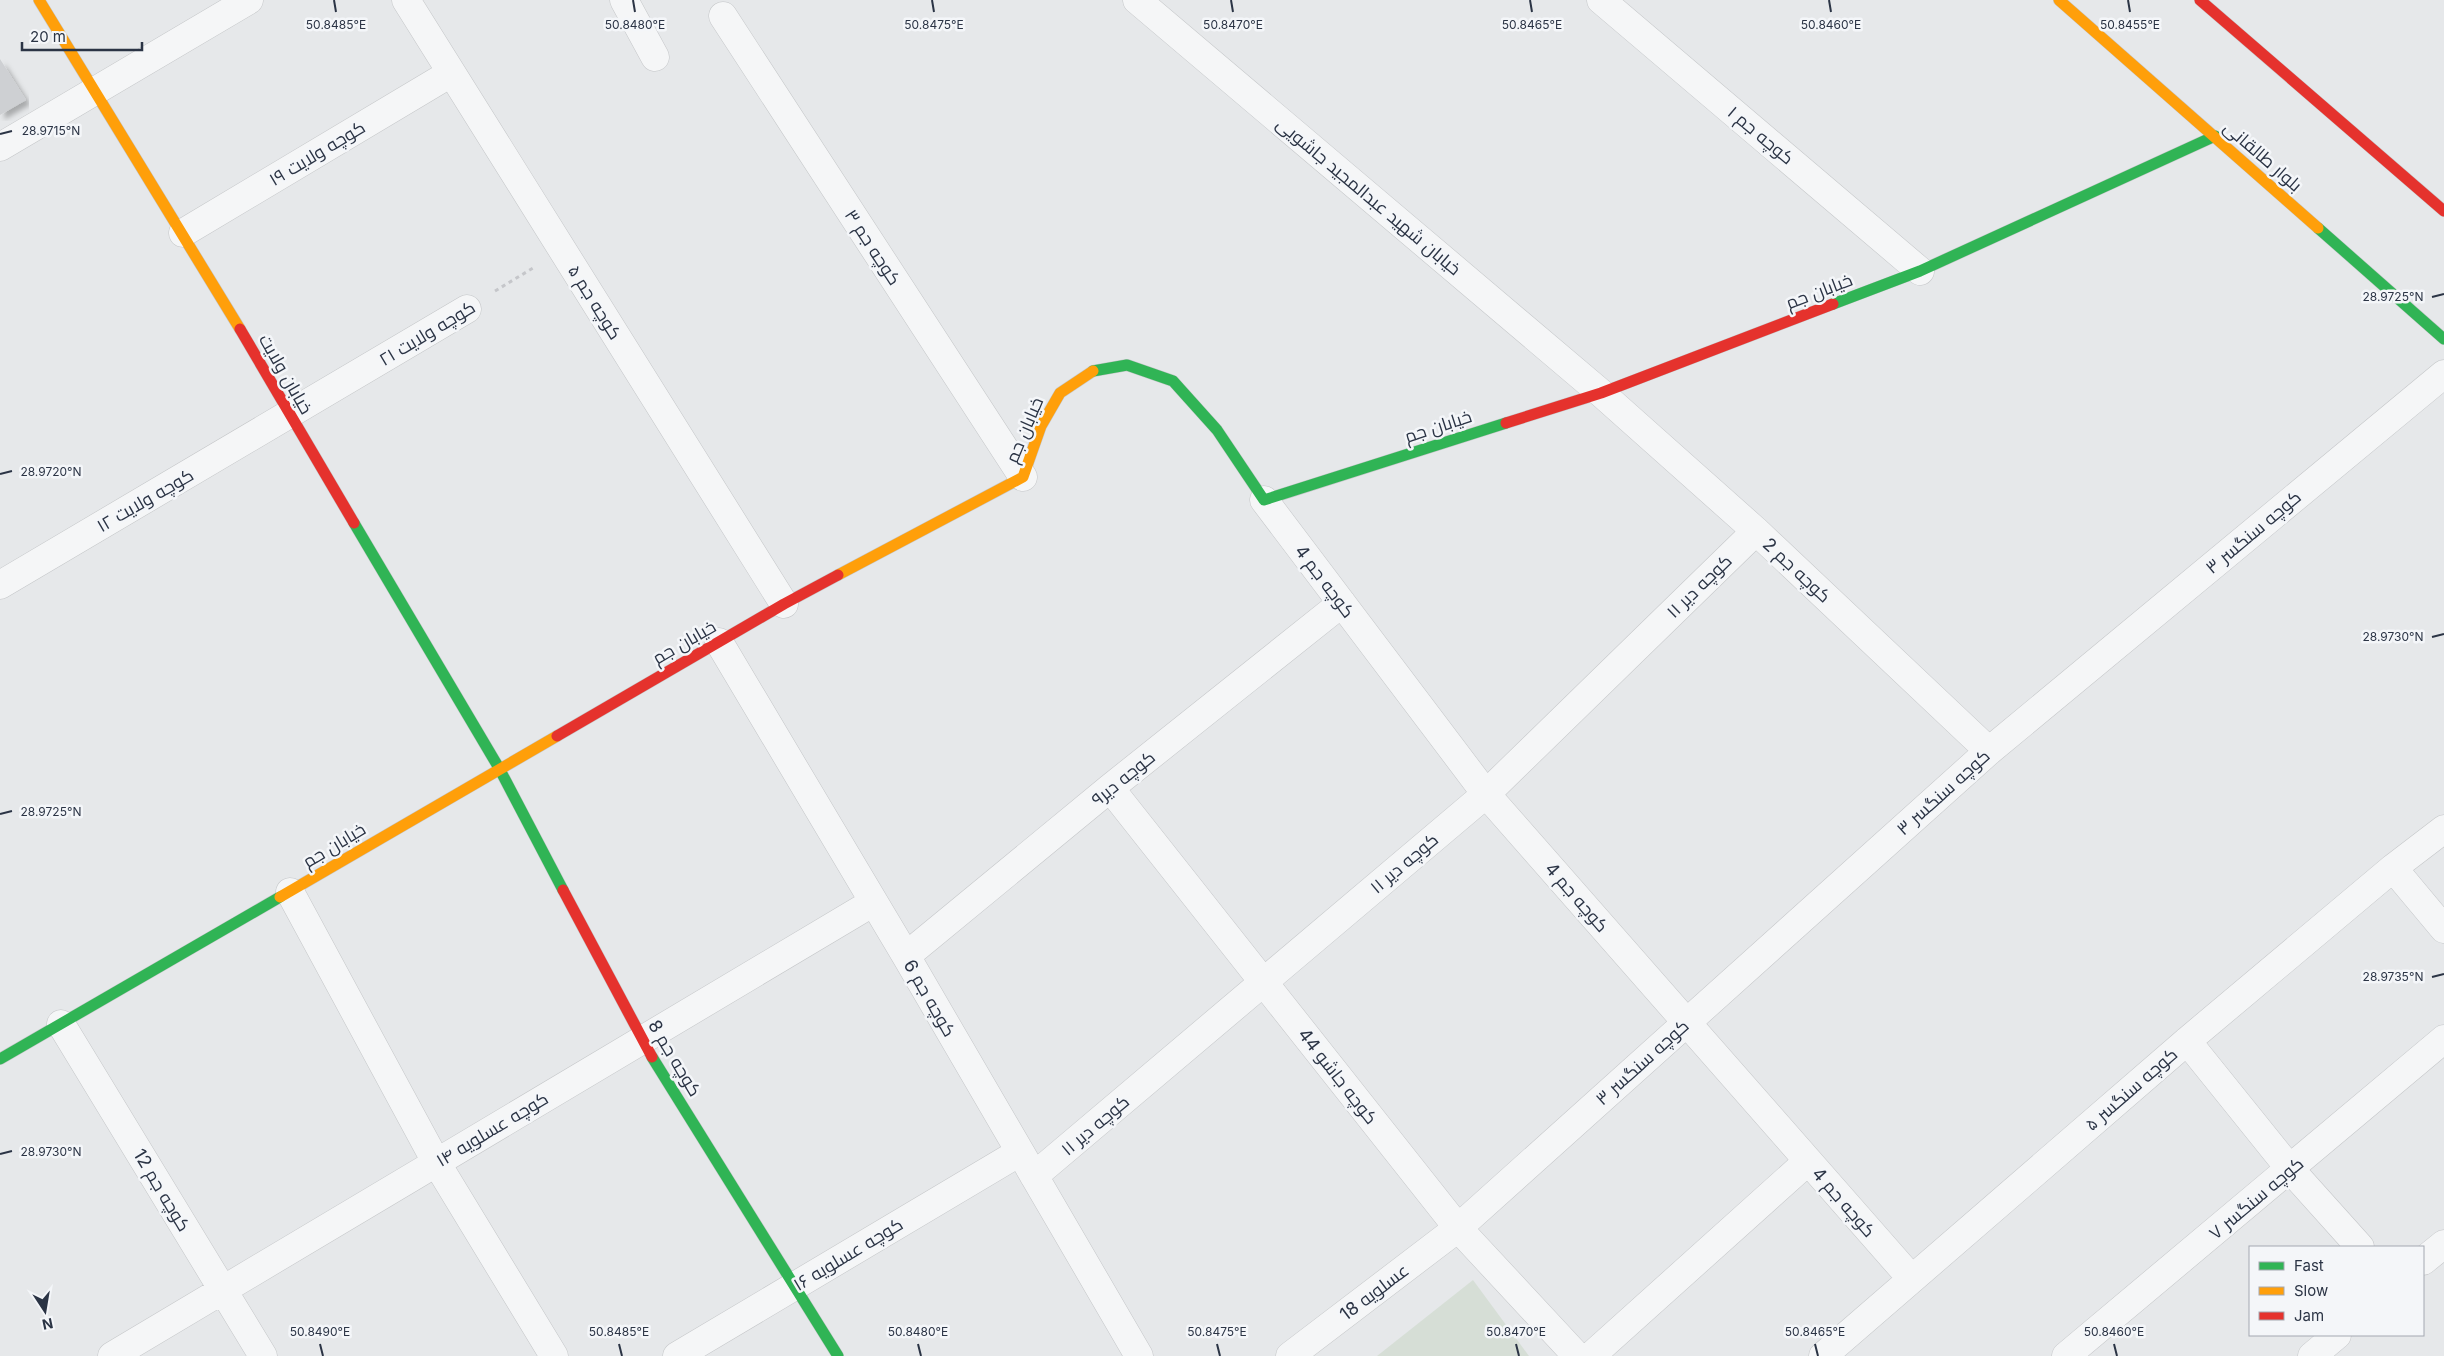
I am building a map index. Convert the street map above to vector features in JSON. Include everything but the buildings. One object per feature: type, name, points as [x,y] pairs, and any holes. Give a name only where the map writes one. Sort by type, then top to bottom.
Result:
[{"type":"street","name":"خیابان ولایت","points":[[39,0],[94,93],[183,233],[499,768]]},
{"type":"street","points":[[0,147],[249,0]]},
{"type":"street","name":"کوچه جم ۵","points":[[406,0],[784,604]]},
{"type":"street","points":[[624,0],[655,57]]},
{"type":"street","name":"خیابان شهید عبدالمجید جاشویی","points":[[1138,0],[1601,392]]},
{"type":"street","name":"کوچه جم ۱","points":[[1601,0],[1920,271]]},
{"type":"street","name":"بلوار طالقانی","points":[[2059,0],[2444,339]]},
{"type":"street","points":[[2200,0],[2444,211]]},
{"type":"street","name":"کوچه جم ۳","points":[[723,16],[1024,477]]},
{"type":"street","name":"کوچه ولایت ۱۹","points":[[183,233],[451,73]]},
{"type":"street","name":"خیابان جم","points":[[0,1059],[784,604],[1024,477],[1041,426],[1060,393],[1095,370],[1127,365],[1173,381],[1217,430],[1264,500],[1601,392],[1920,271],[2215,136]]},
{"type":"street","name":"کوچه ولایت ۲۱","points":[[290,415],[467,309]]},
{"type":"street","name":"کوچه سنگسر ۳","points":[[1458,1228],[1989,751],[2444,374]]},
{"type":"street","name":"کوچه جم 2","points":[[1601,392],[1756,531],[1989,751]]},
{"type":"street","name":"کوچه ولایت ۱۲","points":[[0,585],[290,415]]},
{"type":"street","name":"کوچه جم 4","points":[[1264,500],[1486,794],[1911,1278]]},
{"type":"street","name":"کوچه دیر ۱۱","points":[[1034,1176],[1486,794],[1756,531]]},
{"type":"street","name":"کوچه دیر۹","points":[[906,956],[1110,788],[1342,603]]},
{"type":"street","name":"کوچه جم 6","points":[[719,642],[872,902],[906,956],[1139,1356]]},
{"type":"street","name":"کوچه جم 8","points":[[499,768],[642,1040],[796,1285],[838,1356]]},
{"type":"street","name":"کوچه جاشو 44","points":[[1110,788],[1458,1228],[1577,1356]]},
{"type":"street","name":"کوچه سنگسر ۵","points":[[1823,1356],[2187,1041],[2393,868],[2444,829]]},
{"type":"street","points":[[2393,868],[2444,929]]},
{"type":"street","points":[[290,892],[436,1162],[554,1356]]},
{"type":"street","name":"کوچه عسلویه ۱۴","points":[[112,1356],[872,902]]},
{"type":"street","name":"کوچه جم 12","points":[[61,1024],[263,1356]]},
{"type":"street","name":"کوچه سنگسر ۷","points":[[2066,1356],[2444,1039]]},
{"type":"street","points":[[2187,1041],[2290,1169],[2359,1246]]},
{"type":"street","name":"کوچه عسلویه ۱۶","points":[[677,1356],[1020,1152]]},
{"type":"street","points":[[1591,1356],[1808,1161]]},
{"type":"street","name":"عسلویه 18","points":[[1290,1356],[1458,1228]]},
{"type":"street","points":[[2424,1260],[2444,1244]]},
{"type":"street","points":[[2312,1356],[2336,1336]]},
{"type":"path","name":"کوچه ولایت ۲۱","points":[[467,309],[562,250]]},
{"type":"shaded area","points":[[1473,1280],[1529,1356],[1377,1356]]},
{"type":"traffic: fast","points":[[1833,304],[1920,271],[2215,136]]},
{"type":"traffic: fast","points":[[2318,228],[2444,339]]},
{"type":"traffic: fast","points":[[1093,371],[1127,365],[1173,381],[1217,430],[1264,500],[1506,423]]},
{"type":"traffic: fast","points":[[354,523],[499,768],[563,890]]},
{"type":"traffic: fast","points":[[0,1059],[280,897]]},
{"type":"traffic: fast","points":[[652,1057],[838,1356]]},
{"type":"traffic: slow","points":[[39,0],[240,329]]},
{"type":"traffic: slow","points":[[2059,0],[2318,228]]},
{"type":"traffic: slow","points":[[838,575],[1023,477],[1041,426],[1060,393],[1093,371]]},
{"type":"traffic: slow","points":[[280,897],[557,736]]},
{"type":"traffic: jam","points":[[2200,0],[2444,211]]},
{"type":"traffic: jam","points":[[1506,423],[1601,393],[1833,304]]},
{"type":"traffic: jam","points":[[240,329],[354,523]]},
{"type":"traffic: jam","points":[[557,736],[784,604],[838,575]]},
{"type":"traffic: jam","points":[[563,890],[652,1057]]}]
